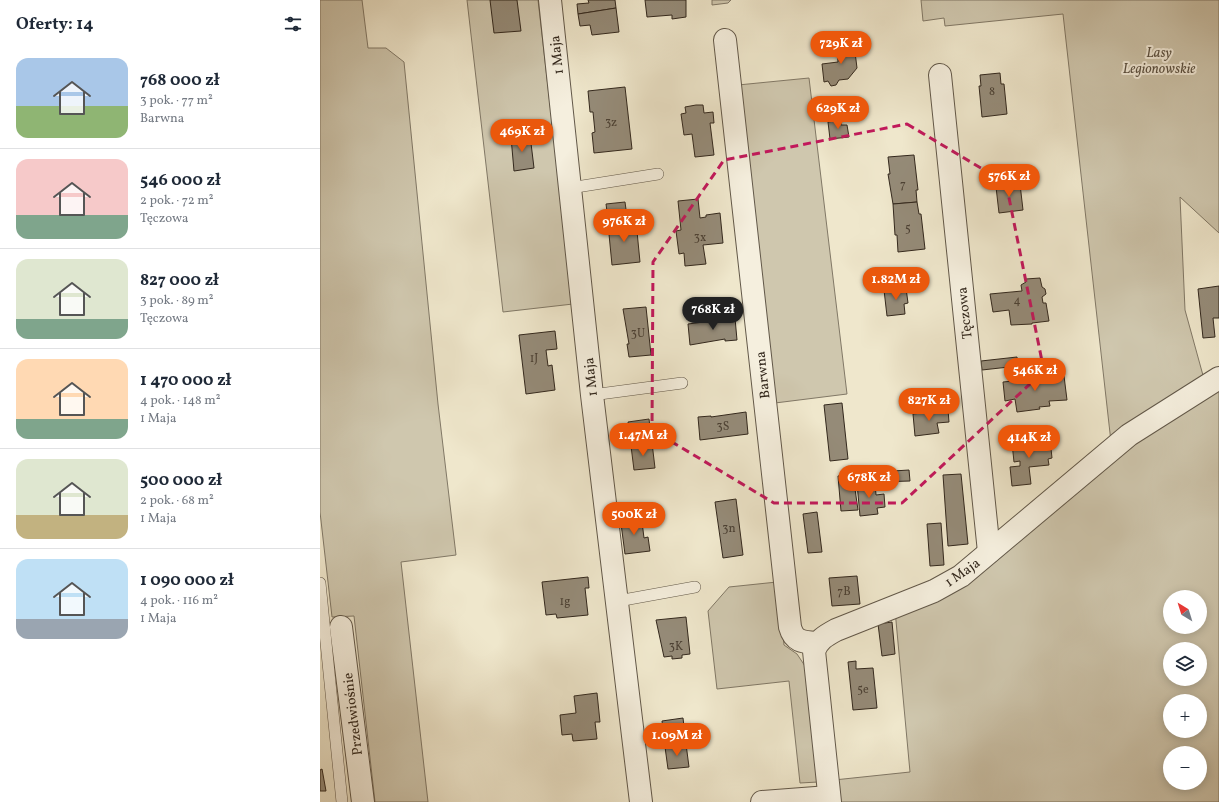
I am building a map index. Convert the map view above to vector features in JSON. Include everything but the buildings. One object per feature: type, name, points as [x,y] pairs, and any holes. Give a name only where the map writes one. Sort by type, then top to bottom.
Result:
[{"type":"street","name":"1 Maja","points":[[550,0],[592,395],[642,802]]},
{"type":"street","name":"Barwna","points":[[725,40],[790,626],[795,639],[800,642],[817,643]]},
{"type":"street","name":"Tęczowa","points":[[940,74],[989,552]]},
{"type":"street","name":"1 Maja","points":[[817,643],[823,637],[836,630],[934,591],[961,576],[1129,435],[1219,378]]},
{"type":"street","name":"Przedwiośnie","points":[[328,624],[362,802]]},
{"type":"street","points":[[762,802],[829,799],[814,651],[817,643]]},
{"type":"lane","points":[[570,188],[658,174]]},
{"type":"lane","points":[[592,395],[682,383]]},
{"type":"lane","points":[[320,583],[328,624],[342,802]]},
{"type":"lane","points":[[618,601],[695,588]]},
{"type":"highlighted area","points":[[907,124],[1006,183],[1044,371],[902,503],[774,503],[652,430],[653,262],[724,160]]},
{"type":"green space","points":[[320,0],[362,0],[368,48],[386,48],[404,62],[438,404],[456,555],[401,562],[428,802],[375,802],[354,616],[332,617],[320,512]]},
{"type":"green space","points":[[467,0],[538,0],[573,304],[503,312]]},
{"type":"green space","points":[[712,0],[731,0],[728,3],[712,5]]},
{"type":"green space","name":"Lasy Legionowskie","points":[[921,0],[1219,0],[1219,233],[1180,197],[1185,310],[1204,379],[1111,442],[1063,14],[945,26],[944,18],[923,21]]},
{"type":"green space","points":[[809,78],[847,394],[775,403],[738,85]]},
{"type":"green space","points":[[1219,383],[1219,802],[837,802],[834,780],[910,772],[895,610],[950,591],[1130,437]]},
{"type":"green space","points":[[777,582],[784,645],[797,654],[805,666],[818,782],[800,783],[789,681],[717,689],[708,611],[729,587]]}]
